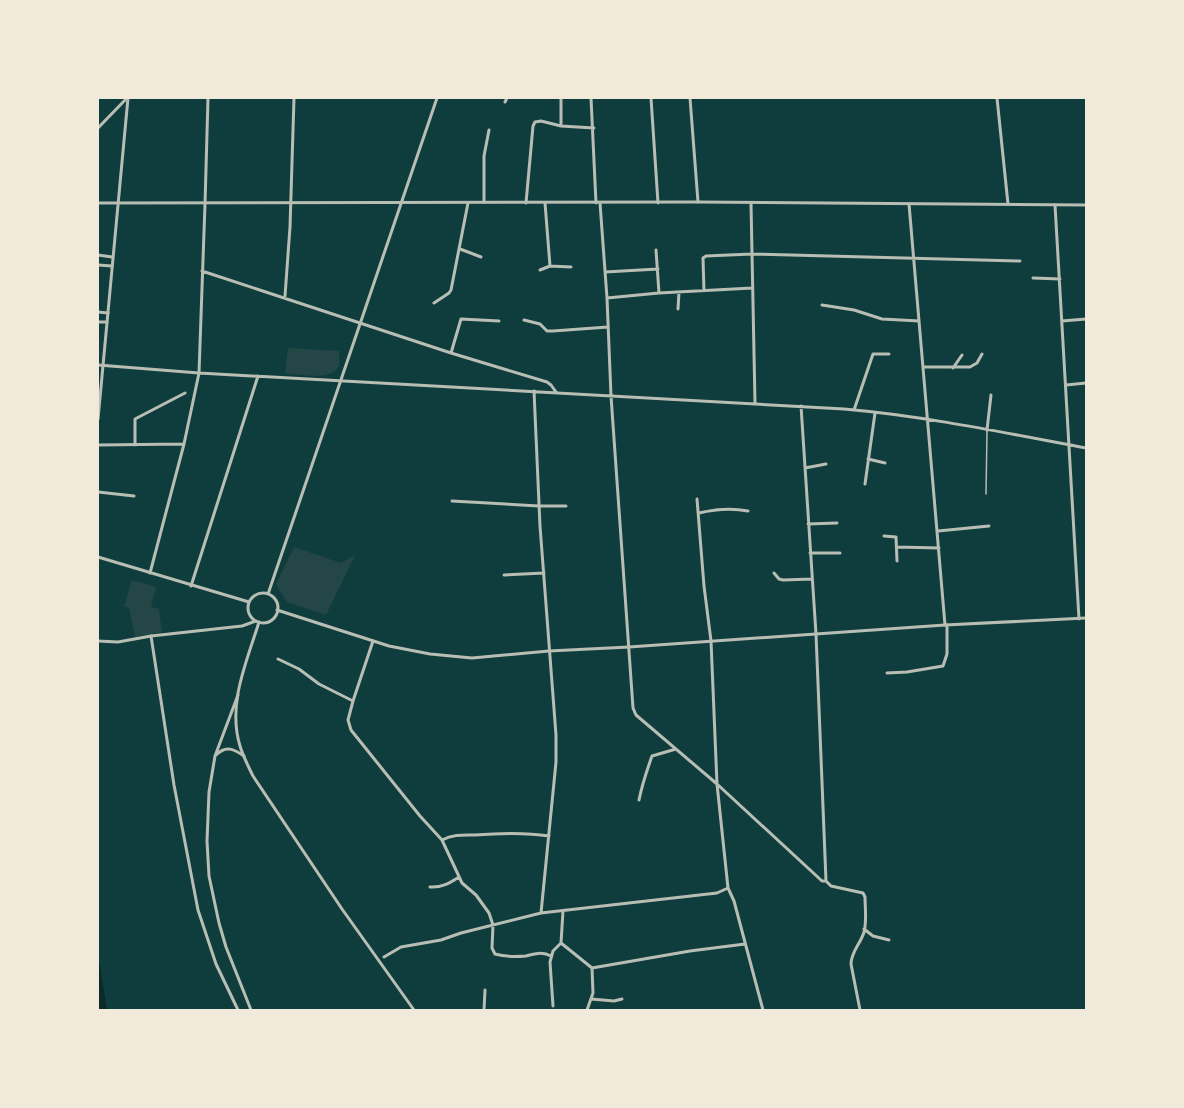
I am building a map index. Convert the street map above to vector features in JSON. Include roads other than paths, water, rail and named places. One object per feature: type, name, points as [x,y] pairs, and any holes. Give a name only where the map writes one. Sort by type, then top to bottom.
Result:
[{"type":"street","points":[[98,128],[127,98]]},
{"type":"street","points":[[98,419],[127,98]]},
{"type":"street","points":[[150,573],[184,444],[199,373],[208,98]]},
{"type":"street","points":[[285,297],[294,98]]},
{"type":"street","points":[[268,594],[437,98]]},
{"type":"street","points":[[505,102],[507,98]]},
{"type":"street","points":[[561,98],[561,126]]},
{"type":"street","points":[[591,98],[607,298],[611,396],[633,708],[636,715],[717,784],[822,881],[826,881],[831,886],[862,893],[865,897],[863,935],[851,959],[860,1011]]},
{"type":"street","points":[[651,98],[658,203]]},
{"type":"street","points":[[690,98],[698,202]]},
{"type":"street","points":[[997,98],[1008,204]]},
{"type":"street","points":[[526,203],[534,123],[541,121],[561,126],[594,128]]},
{"type":"street","points":[[484,202],[484,156],[489,130]]},
{"type":"street","points":[[98,203],[698,202],[1086,205]]},
{"type":"street","points":[[434,303],[451,290],[468,203]]},
{"type":"street","points":[[545,203],[550,266]]},
{"type":"street","points":[[751,203],[755,403]]},
{"type":"street","points":[[886,673],[943,666],[946,654],[946,625],[909,204]]},
{"type":"street","points":[[1055,205],[1079,619]]},
{"type":"street","points":[[460,249],[481,256]]},
{"type":"street","points":[[656,250],[659,293]]},
{"type":"street","points":[[704,291],[704,256],[752,254],[1020,261]]},
{"type":"street","points":[[98,255],[112,257]]},
{"type":"street","points":[[98,265],[112,266]]},
{"type":"street","points":[[540,270],[550,266],[571,267]]},
{"type":"street","points":[[605,272],[658,269]]},
{"type":"street","points":[[202,271],[547,382],[556,392]]},
{"type":"street","points":[[1033,278],[1060,279]]},
{"type":"street","points":[[607,298],[753,288]]},
{"type":"street","points":[[678,292],[678,309]]},
{"type":"street","points":[[822,305],[854,310],[882,319],[919,321]]},
{"type":"street","points":[[98,312],[108,313]]},
{"type":"street","points":[[451,353],[461,319],[499,321]]},
{"type":"street","points":[[1062,321],[1086,319]]},
{"type":"street","points":[[524,320],[538,323],[547,331],[608,327]]},
{"type":"street","points":[[98,322],[107,322]]},
{"type":"street","points":[[854,410],[873,354],[889,354]]},
{"type":"street","points":[[923,367],[970,366],[977,363],[982,354]]},
{"type":"street","points":[[953,368],[962,355]]},
{"type":"street","points":[[98,365],[199,373],[854,410],[928,420],[1086,448]]},
{"type":"street","points":[[191,586],[258,376]]},
{"type":"street","points":[[1066,385],[1086,383]]},
{"type":"street","points":[[534,391],[539,506],[556,735],[556,762],[541,913]]},
{"type":"street","points":[[135,444],[135,419],[184,393]]},
{"type":"street","points":[[987,430],[991,395]]},
{"type":"street","points":[[801,406],[816,634],[826,881]]},
{"type":"street","points":[[865,484],[875,413]]},
{"type":"street","points":[[98,445],[184,444]]},
{"type":"street","points":[[868,459],[885,463]]},
{"type":"street","points":[[805,468],[826,464]]},
{"type":"street","points":[[98,492],[134,496]]},
{"type":"street","points":[[697,499],[711,641],[717,784],[728,888],[734,901],[763,1011]]},
{"type":"street","points":[[452,501],[566,506]]},
{"type":"street","points":[[699,513],[732,508],[748,511]]},
{"type":"street","points":[[808,524],[837,523]]},
{"type":"street","points":[[938,531],[989,526]]},
{"type":"street","points":[[884,536],[897,537],[897,561]]},
{"type":"street","points":[[897,547],[939,548]]},
{"type":"street","points":[[810,553],[840,553]]},
{"type":"street","points":[[98,557],[249,602]]},
{"type":"street","points":[[504,575],[544,573]]},
{"type":"street","points":[[774,573],[783,580],[812,579]]},
{"type":"street","points":[[98,642],[118,642],[242,626],[258,621],[268,622],[273,619],[278,610],[274,598],[268,594],[253,596],[249,602],[251,617],[258,621]]},
{"type":"street","points":[[278,610],[389,646],[430,654],[472,658],[946,625],[1086,618]]},
{"type":"street","points":[[251,1011],[226,947],[217,915],[209,876],[207,841],[209,792],[215,756],[238,695],[258,621]]},
{"type":"street","points":[[151,636],[174,785],[198,910],[216,964],[238,1011]]},
{"type":"street","points":[[373,641],[352,701],[348,720],[351,730],[442,840],[462,883],[476,895],[489,913],[494,925],[492,948],[495,954],[504,957],[546,953],[551,956]]},
{"type":"street","points":[[278,659],[352,701]]},
{"type":"street","points":[[238,695],[236,722],[240,746],[253,776],[414,1011]]},
{"type":"street","points":[[215,756],[228,748],[244,756]]},
{"type":"street","points":[[639,800],[652,756],[676,749]]},
{"type":"street","points":[[442,840],[450,836],[497,834],[531,833],[549,836]]},
{"type":"street","points":[[430,887],[438,887],[459,878]]},
{"type":"street","points":[[384,957],[401,946],[441,940],[541,913],[717,893],[728,888]]},
{"type":"street","points":[[553,1006],[551,956],[561,943],[563,910]]},
{"type":"street","points":[[864,929],[873,936],[889,940]]},
{"type":"street","points":[[561,943],[592,968],[745,944]]},
{"type":"street","points":[[586,1011],[593,993],[592,968]]},
{"type":"street","points":[[484,1011],[485,990]]},
{"type":"street","points":[[591,999],[614,1001],[622,999]]},
{"type":"lane","points":[[986,494],[987,430]]}]
